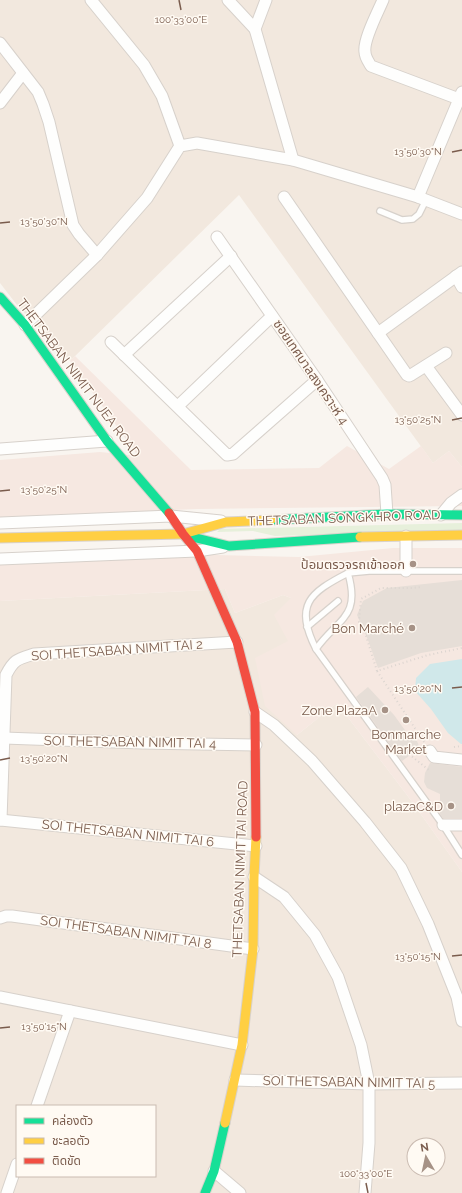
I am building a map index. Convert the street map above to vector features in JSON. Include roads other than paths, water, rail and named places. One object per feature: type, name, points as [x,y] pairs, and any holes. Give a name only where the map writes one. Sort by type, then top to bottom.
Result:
[{"type":"street","points":[[91,0],[144,65],[162,96],[180,146]]},
{"type":"street","points":[[228,0],[255,29],[293,160]]},
{"type":"street","points":[[255,29],[266,0]]},
{"type":"street","points":[[383,0],[365,41],[364,50],[371,66],[461,95],[422,199]]},
{"type":"street","points":[[0,43],[38,92],[44,104],[73,225],[97,255]]},
{"type":"street","points":[[0,103],[23,73]]},
{"type":"street","points":[[25,325],[97,255],[147,198],[180,146],[197,143],[293,160],[422,199],[462,214]]},
{"type":"street","points":[[284,197],[407,375],[411,375],[446,353]]},
{"type":"street","name":"ซอยเทศบาลสงเคราะห์ 4","points":[[217,237],[317,380],[382,478],[385,485],[387,514]]},
{"type":"street","points":[[124,355],[231,256]]},
{"type":"street","points":[[378,333],[459,274],[462,286]]},
{"type":"street","name":"THETSABAN NIMIT NUEA ROAD","points":[[0,297],[25,325],[107,440],[171,516],[197,551]]},
{"type":"street","points":[[178,406],[272,316]]},
{"type":"street","points":[[111,342],[227,455],[233,454],[317,380]]},
{"type":"street","points":[[426,366],[462,414]]},
{"type":"street","points":[[0,449],[107,440]]},
{"type":"street","points":[[442,515],[451,503],[462,495]]},
{"type":"street","name":"THETSABAN SONGKHRO ROAD","points":[[0,523],[171,516],[226,522],[387,514],[462,515]]},
{"type":"street","name":"THETSABAN SONGKHRO ROAD","points":[[0,538],[183,534],[226,522]]},
{"type":"street","name":"THETSABAN SONGKHRO ROAD","points":[[183,534],[229,546]]},
{"type":"street","name":"THETSABAN SONGKHRO ROAD","points":[[0,559],[197,551],[229,546],[355,537],[462,535]]},
{"type":"street","points":[[406,536],[406,571]]},
{"type":"street","name":"THETSABAN NIMIT TAI ROAD","points":[[197,551],[237,642],[255,712],[256,745],[256,846],[252,950],[242,1045],[236,1080],[214,1171],[205,1193]]},
{"type":"street","name":"SOI THETSABAN NIMIT TAI 2","points":[[0,820],[6,676],[12,665],[18,659],[34,654],[237,642]]},
{"type":"street","points":[[255,712],[274,725],[312,761],[365,822],[401,868],[428,924],[460,997],[462,1020]]},
{"type":"street","name":"SOI THETSABAN NIMIT TAI 4","points":[[4,738],[256,745]]},
{"type":"street","points":[[430,751],[434,757],[462,760]]},
{"type":"street","name":"SOI THETSABAN NIMIT TAI 6","points":[[0,820],[256,846]]},
{"type":"street","points":[[443,825],[462,825]]},
{"type":"street","points":[[254,877],[284,897],[315,935],[338,976],[361,1045],[369,1084],[370,1143],[365,1193]]},
{"type":"street","name":"SOI THETSABAN NIMIT TAI 8","points":[[0,918],[12,916],[252,950]]},
{"type":"street","points":[[0,997],[242,1045]]},
{"type":"street","points":[[37,1105],[70,1011]]},
{"type":"street","name":"SOI THETSABAN NIMIT TAI 5","points":[[236,1080],[369,1084],[462,1083]]},
{"type":"street","points":[[0,1190],[7,1193],[16,1167]]},
{"type":"street","points":[[214,1171],[240,1193]]},
{"type":"lane","points":[[380,211],[402,220],[413,219],[419,214],[422,199]]},
{"type":"lane","points":[[462,571],[369,571],[348,573],[329,583],[315,594],[309,602],[306,612],[307,627],[316,649],[443,825],[462,855]]},
{"type":"lane","points":[[316,649],[343,620],[351,609],[353,596],[348,573]]},
{"type":"lane","points":[[307,627],[338,601]]},
{"type":"water","points":[[462,659],[461,744],[448,733],[431,709],[415,691],[416,678],[430,664]]},
{"type":"place","name":"ป้อมตรวจรถเข้าออก","points":[[413,564]]},
{"type":"place","name":"Bon Marché","points":[[412,628]]},
{"type":"place","name":"Zone PlazaA","points":[[385,710]]},
{"type":"place","name":"Bonmarche Market","points":[[406,720]]},
{"type":"place","name":"plazaC&D","points":[[451,806]]}]
